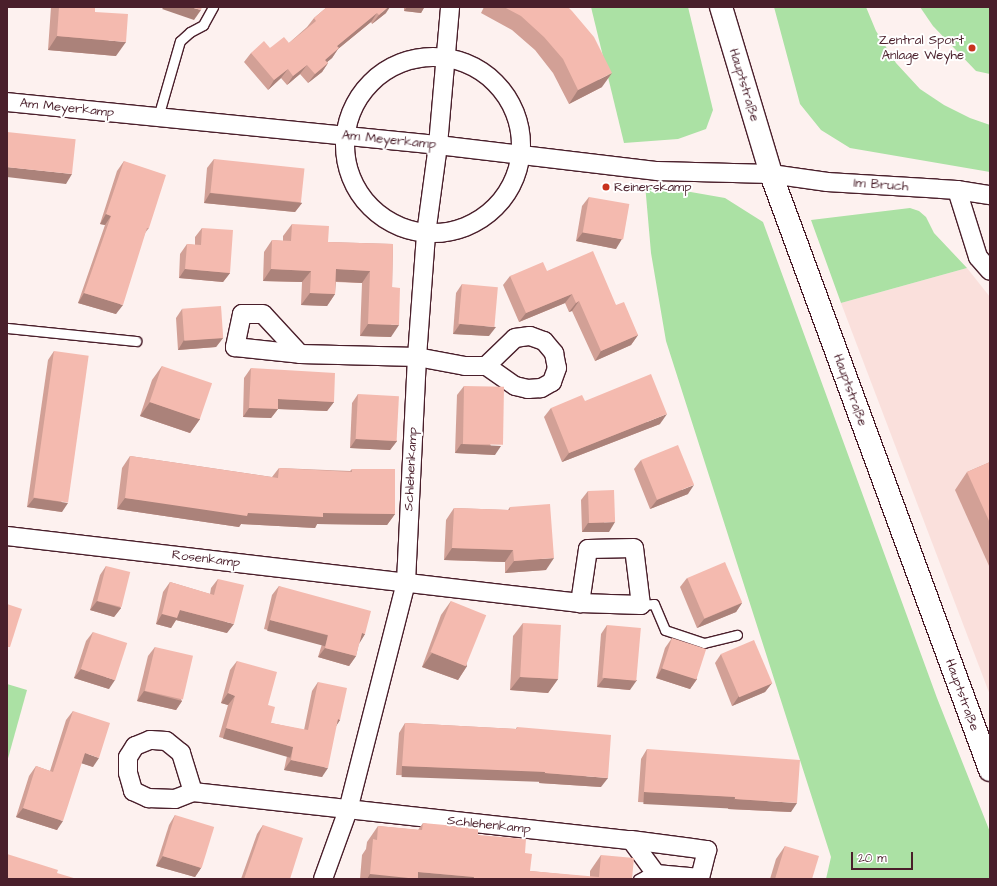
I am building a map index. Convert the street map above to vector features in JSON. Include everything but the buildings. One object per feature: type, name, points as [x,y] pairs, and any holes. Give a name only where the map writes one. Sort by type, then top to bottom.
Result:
[{"type":"main road","name":"Hauptstraße","points":[[721,7],[771,174],[990,770]]},
{"type":"street","name":"Schlehenkamp","points":[[323,879],[348,810],[406,582],[417,357],[426,234],[438,145],[450,7]]},
{"type":"street","points":[[423,58],[445,58],[465,62],[485,72],[507,96],[513,108],[522,154],[510,190],[471,225],[426,234],[382,218],[350,182],[346,136],[351,106],[368,84],[404,63],[423,58]]},
{"type":"street","name":"Am Meyerkamp","points":[[7,102],[438,145],[657,171],[771,174]]},
{"type":"street","name":"Im Bruch","points":[[771,174],[827,182],[957,190],[990,195]]},
{"type":"street","points":[[957,190],[978,256],[990,271]]},
{"type":"street","points":[[300,354],[417,357],[465,366],[486,366]]},
{"type":"street","name":"Rosenkamp","points":[[7,536],[406,582]]},
{"type":"street","points":[[406,582],[580,603],[641,605],[634,548],[588,549],[580,603]]},
{"type":"street","name":"Schlehenkamp","points":[[193,792],[631,840],[706,850],[700,878],[656,874]]},
{"type":"street","points":[[631,840],[656,874]]},
{"type":"lane","points":[[158,117],[180,40],[190,32],[203,25],[213,7]]},
{"type":"lane","points":[[7,328],[136,341]]},
{"type":"lane","points":[[641,605],[654,604],[665,630],[704,643],[737,635]]},
{"type":"lane","points":[[638,879],[644,876],[656,874]]},
{"type":"shaded area","points":[[967,268],[990,297],[990,695],[841,303]]},
{"type":"green space","points":[[591,7],[688,7],[713,110],[706,129],[678,139],[624,143]]},
{"type":"green space","points":[[774,7],[866,7],[876,31],[896,63],[920,89],[944,105],[970,118],[990,125],[990,172],[850,148],[821,130],[800,104]]},
{"type":"green space","name":"Zentral Sport Anlage Weyhe","points":[[920,7],[990,7],[990,74],[976,71],[933,26]]},
{"type":"green space","points":[[645,184],[725,198],[763,222],[937,698],[990,832],[990,879],[826,879],[831,857],[666,341],[651,253]]},
{"type":"green space","points":[[910,208],[919,211],[926,217],[934,233],[967,268],[841,303],[811,220]]},
{"type":"green space","points":[[7,684],[27,690],[7,762]]},
{"type":"place","name":"Zentral Sport Anlage Weyhe","points":[[972,48]]},
{"type":"place","name":"Reinerskamp","points":[[606,187]]}]
